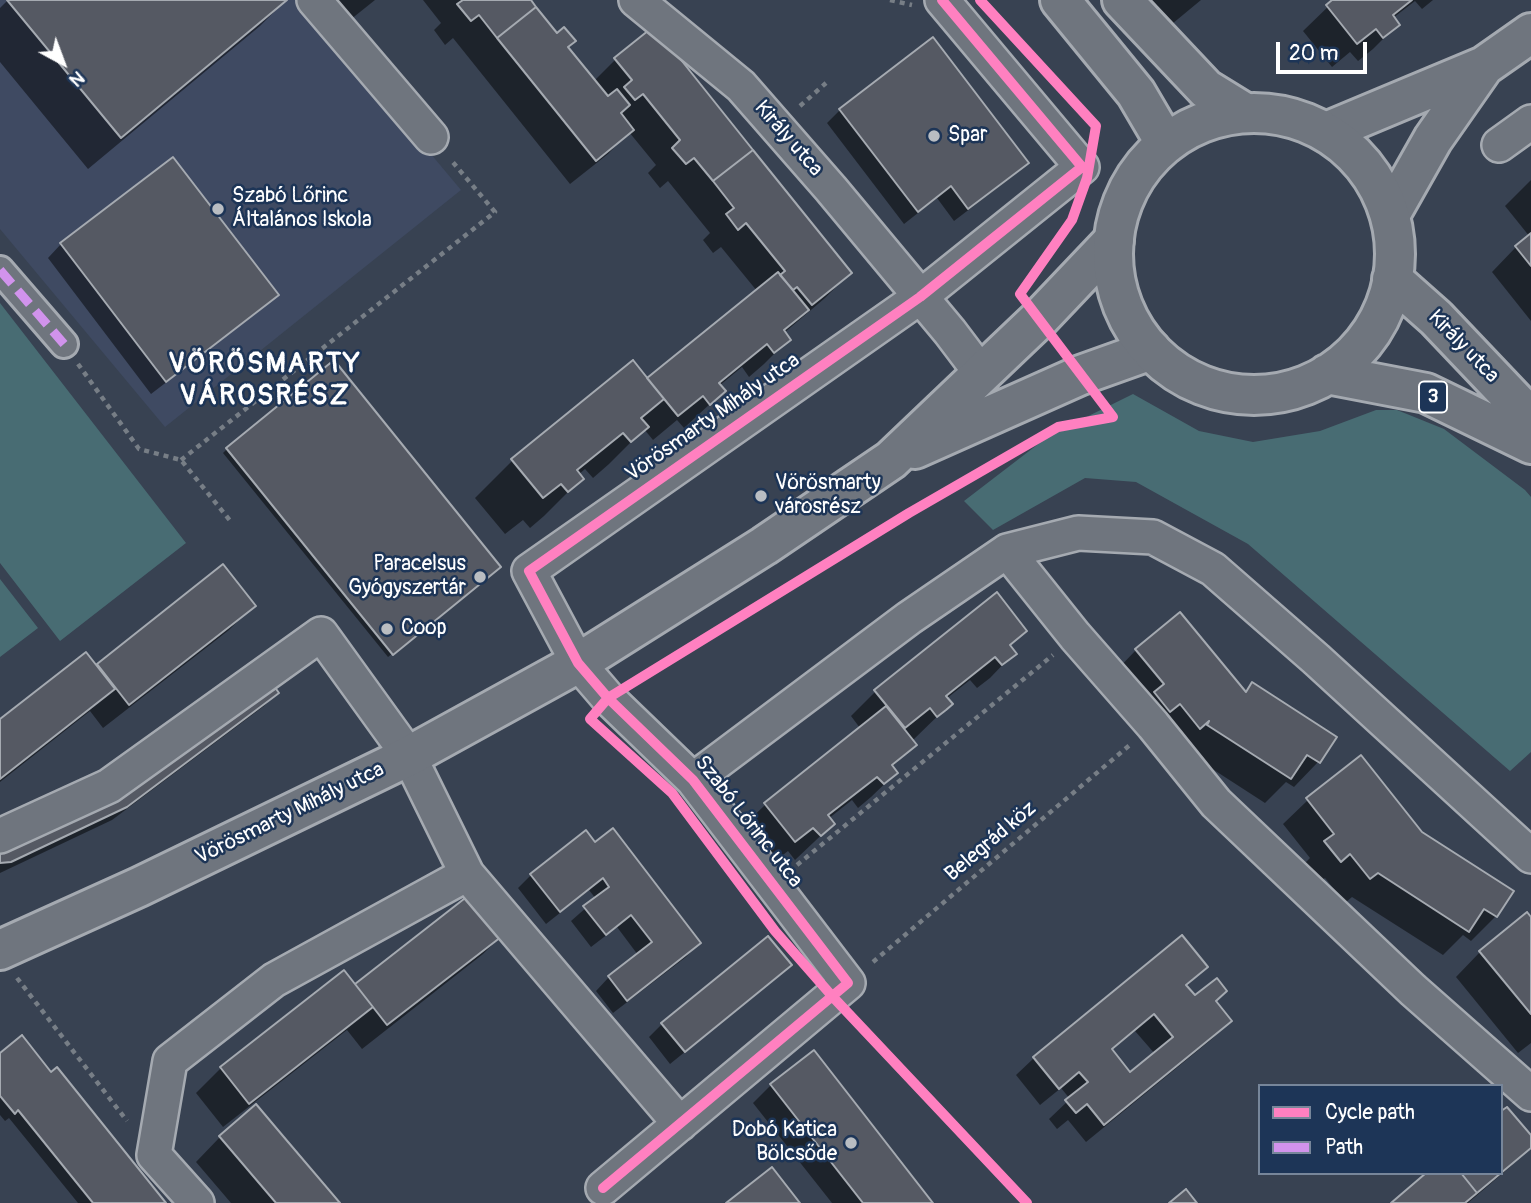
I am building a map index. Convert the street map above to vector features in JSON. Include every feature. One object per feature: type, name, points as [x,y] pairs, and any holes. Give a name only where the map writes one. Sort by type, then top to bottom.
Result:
[{"type":"main road","points":[[1060,0],[1136,93],[1166,144]]},
{"type":"main road","points":[[1122,0],[1206,89],[1245,113]]},
{"type":"main road","points":[[1326,132],[1484,66],[1531,33]]},
{"type":"main road","points":[[1390,215],[1433,139],[1484,66]]},
{"type":"main road","points":[[1245,113],[1273,114],[1301,120],[1326,132],[1348,148],[1366,167],[1380,190],[1390,215],[1394,236],[1395,257],[1387,302],[1364,343],[1328,374],[1298,388],[1267,394],[1235,393],[1204,386],[1175,371],[1151,350],[1133,326],[1120,299],[1114,270],[1114,240],[1122,203],[1140,171],[1166,144],[1184,131],[1203,122],[1245,113]]},
{"type":"main road","name":"Vörösmarty Mihály utca","points":[[9,964],[139,887],[409,756],[578,663],[764,546],[891,460],[1040,320],[1114,240]]},
{"type":"main road","name":"Király utca","points":[[1392,279],[1436,318],[1531,418]]},
{"type":"main road","name":"Vörösmarty Mihály utca","points":[[891,460],[1081,375],[1151,350]]},
{"type":"main road","name":"Király utca","points":[[1328,374],[1426,393],[1531,444]]},
{"type":"street","points":[[314,0],[431,137]]},
{"type":"street","name":"Király utca","points":[[636,0],[741,86],[831,189],[981,373]]},
{"type":"street","name":"Vörösmarty Mihály utca","points":[[528,570],[920,298],[1082,167],[928,2]]},
{"type":"street","points":[[1499,145],[1531,122]]},
{"type":"street","points":[[0,270],[64,344]]},
{"type":"street","points":[[693,779],[909,618],[1007,551],[1078,533],[1153,537],[1213,569],[1527,841]]},
{"type":"street","points":[[1007,551],[1216,803],[1413,990],[1531,1094]]},
{"type":"street","name":"Szabó Lőrinc utca","points":[[528,570],[578,663],[608,698],[693,779],[848,983]]},
{"type":"street","points":[[0,836],[109,786],[321,634],[409,756],[467,874],[680,1124]]},
{"type":"street","points":[[197,1203],[154,1155],[170,1061],[274,980],[467,874]]},
{"type":"street","points":[[603,1188],[848,983]]},
{"type":"path","points":[[890,0],[928,2]]},
{"type":"path","points":[[181,460],[495,212],[431,137]]},
{"type":"path","points":[[64,344],[139,449],[181,460],[232,523]]},
{"type":"path","points":[[774,885],[1075,636]]},
{"type":"path","points":[[9,964],[154,1155]]},
{"type":"shaded area","name":"Szabó Lőrinc Általános Iskola","points":[[0,0],[302,0],[461,190],[165,427],[0,229]]},
{"type":"green space","points":[[0,303],[186,543],[60,641],[0,563]]},
{"type":"green space","points":[[1133,394],[1199,431],[1253,442],[1320,431],[1376,410],[1397,410],[1444,429],[1525,490],[1531,497],[1531,752],[1510,771],[1248,544],[1136,482],[1085,478],[993,530],[964,501],[1050,435]]},
{"type":"green space","points":[[0,579],[38,628],[0,657]]},
{"type":"building","points":[[7,0],[287,0],[121,138]]},
{"type":"building","points":[[463,0],[531,0],[536,7],[497,38],[479,15],[471,21],[457,4]]},
{"type":"building","points":[[1332,0],[1412,0],[1393,15],[1400,25],[1383,38],[1376,29],[1357,44],[1326,5]]},
{"type":"building","points":[[536,7],[557,33],[564,27],[576,41],[568,47],[608,96],[617,89],[630,105],[621,113],[634,130],[596,161],[497,38]]},
{"type":"building","points":[[654,26],[753,150],[713,181],[694,158],[686,164],[672,148],[680,140],[643,94],[635,100],[624,87],[632,80],[614,58]]},
{"type":"building","name":"Spar","points":[[933,37],[1029,163],[968,209],[951,186],[918,212],[839,109]]},
{"type":"building","points":[[753,150],[852,273],[812,305],[797,287],[793,290],[780,275],[785,271],[746,223],[738,230],[726,214],[734,208],[713,181]]},
{"type":"building","points":[[173,157],[279,295],[166,382],[60,243]]},
{"type":"building","points":[[1531,233],[1531,266],[1515,246]]},
{"type":"building","points":[[778,272],[809,310],[784,330],[791,340],[774,353],[767,344],[719,383],[726,391],[710,405],[703,396],[678,416],[647,378]]},
{"type":"building","points":[[334,360],[501,567],[393,655],[226,448]]},
{"type":"building","points":[[633,360],[664,399],[641,418],[649,427],[631,442],[623,433],[577,470],[584,479],[568,492],[561,484],[543,498],[511,459]]},
{"type":"building","points":[[223,564],[256,606],[129,705],[97,664]]},
{"type":"building","points":[[997,592],[1027,631],[1010,645],[1017,654],[1002,665],[995,657],[946,696],[953,704],[946,710],[937,717],[930,708],[905,728],[874,690]]},
{"type":"building","points":[[1180,612],[1246,692],[1252,682],[1337,737],[1320,763],[1307,755],[1291,779],[1207,725],[1209,721],[1200,729],[1180,704],[1170,712],[1154,692],[1164,684],[1135,649]]},
{"type":"building","points":[[86,652],[115,689],[0,779],[0,719]]},
{"type":"building","points":[[269,679],[279,693],[127,807],[11,862],[0,863],[0,847]]},
{"type":"building","points":[[886,706],[917,745],[892,765],[898,773],[884,784],[877,777],[828,815],[835,824],[821,836],[813,828],[795,842],[764,803]]},
{"type":"building","points":[[1361,755],[1422,832],[1514,891],[1497,917],[1484,909],[1469,932],[1378,873],[1370,879],[1350,854],[1341,862],[1324,841],[1334,834],[1306,798]]},
{"type":"building","points":[[613,828],[701,943],[627,1001],[608,976],[652,942],[631,915],[606,935],[583,906],[609,887],[603,878],[560,912],[530,874],[586,830],[595,842]]},
{"type":"building","points":[[478,888],[510,930],[387,1025],[355,984]]},
{"type":"building","points":[[1527,912],[1531,917],[1531,1014],[1479,951]]},
{"type":"building","points":[[1182,935],[1208,967],[1186,985],[1195,995],[1217,978],[1227,991],[1216,1001],[1232,1021],[1104,1125],[1087,1104],[1076,1113],[1065,1100],[1088,1082],[1079,1072],[1059,1089],[1033,1057]],"holes":[[[1154,1014],[1173,1037],[1130,1072],[1112,1049]]]},
{"type":"building","points":[[768,936],[792,965],[685,1052],[661,1023]]},
{"type":"building","points":[[344,970],[373,1007],[249,1104],[220,1067]]},
{"type":"building","points":[[22,1035],[51,1072],[57,1067],[166,1203],[93,1203],[18,1110],[15,1114],[0,1096],[0,1053]]},
{"type":"building","name":"Dobó Katica Bölcsőde","points":[[814,1050],[933,1203],[863,1203],[770,1084]]},
{"type":"building","points":[[256,1104],[340,1203],[276,1203],[219,1136]]},
{"type":"building","points":[[1507,1107],[1531,1135],[1531,1148],[1503,1171],[1503,1110]]},
{"type":"building","name":"Dobó Katica Bölcsőde","points":[[772,1167],[800,1203],[726,1203]]},
{"type":"building","points":[[1424,1175],[1463,1175],[1477,1193],[1465,1203],[1391,1203]]},
{"type":"building","points":[[1463,1175],[1499,1175],[1477,1193]]},
{"type":"building","points":[[1186,1189],[1197,1203],[1169,1203]]},
{"type":"marked path","points":[[0,270],[64,344]]},
{"type":"cycle path","points":[[603,1188],[848,983],[693,780],[608,698],[578,663],[529,571],[920,297],[1082,167],[942,0]]},
{"type":"cycle path","points":[[980,0],[1096,126],[1087,178],[1072,220],[1020,294],[1113,417],[1058,427],[909,513],[608,698],[590,719],[672,793],[775,931],[832,996],[1027,1203]]},
{"type":"place","name":"Spar","points":[[934,136]]},
{"type":"place","name":"Szabó Lőrinc Általános Iskola","points":[[218,209]]},
{"type":"place","name":"Vörösmarty városrész","points":[[761,496]]},
{"type":"place","name":"Paracelsus Gyógyszertár","points":[[480,577]]},
{"type":"place","name":"Coop","points":[[387,629]]},
{"type":"place","name":"Dobó Katica Bölcsőde","points":[[851,1143]]},
{"type":"district","name":"VÖRÖSMARTY VÁROSRÉSZ","points":[[265,381]]}]
